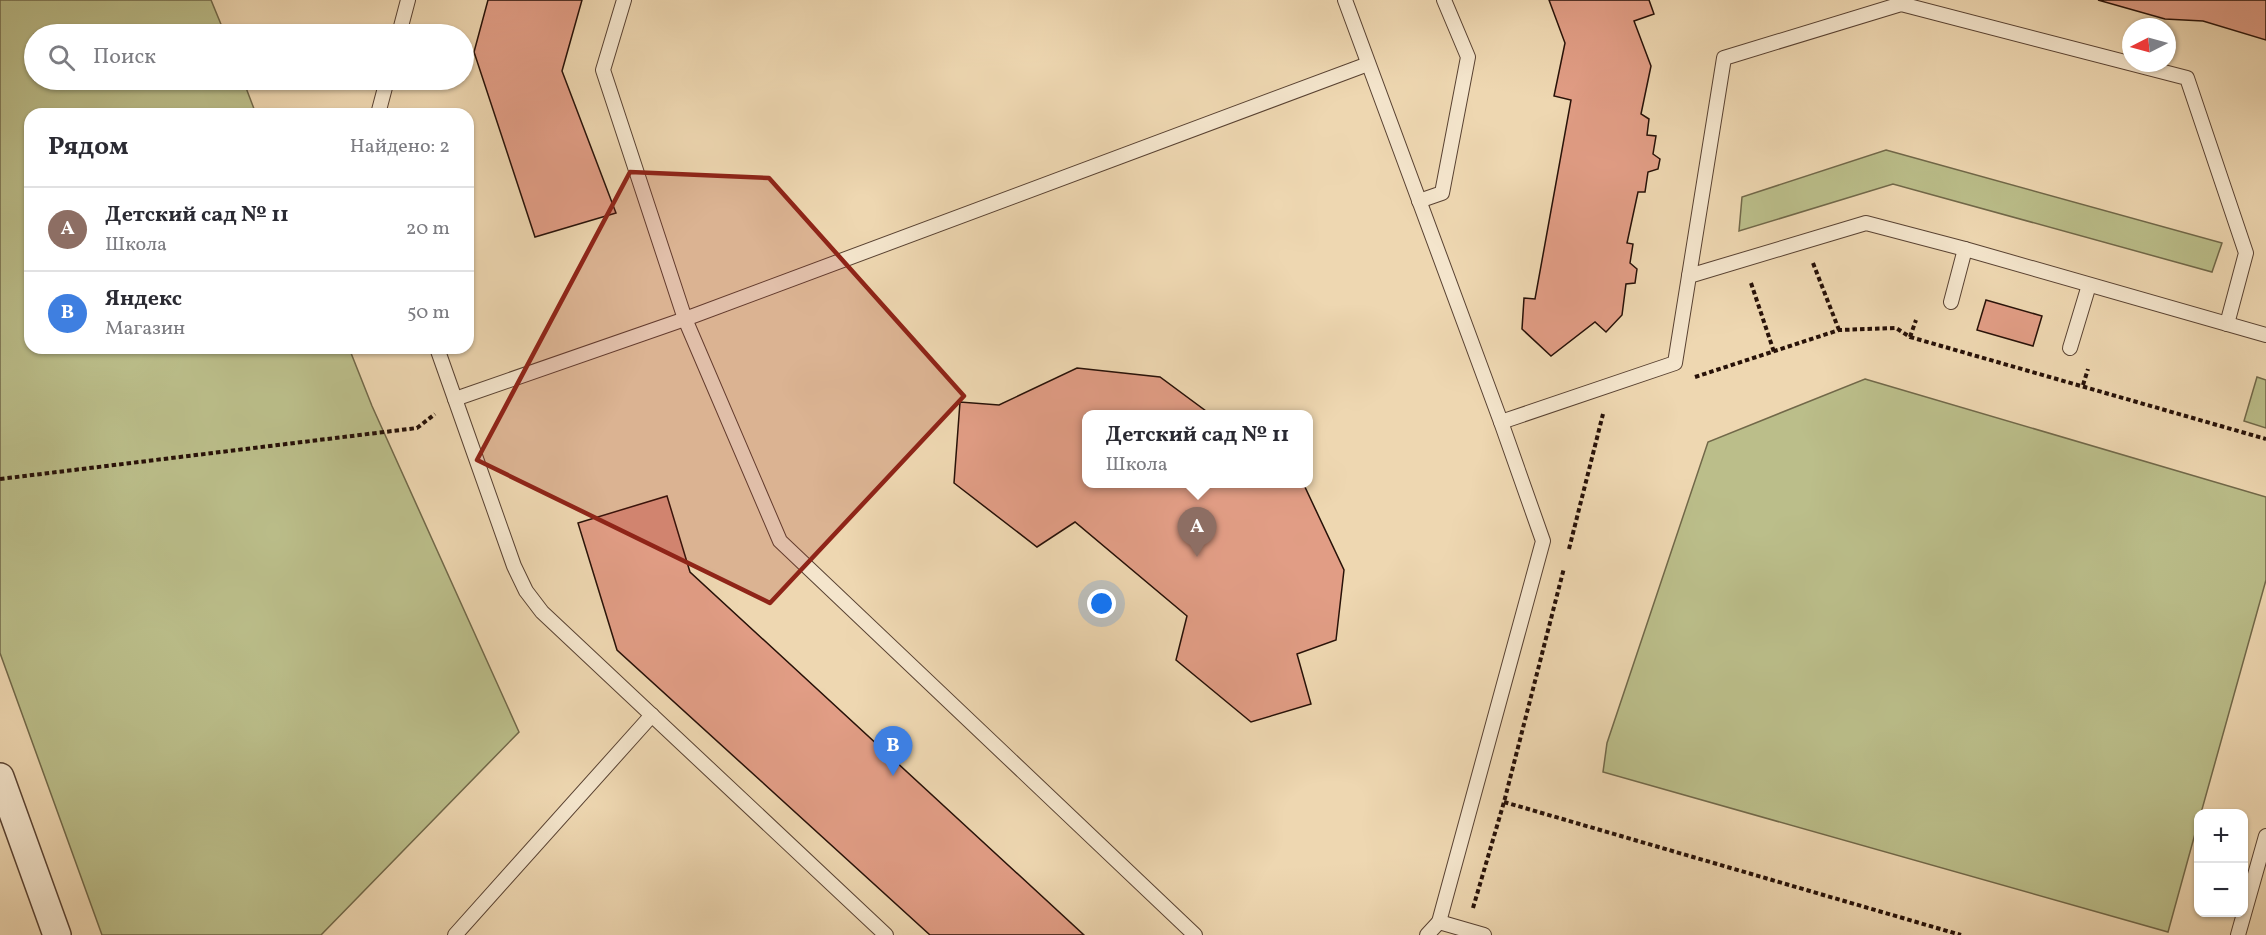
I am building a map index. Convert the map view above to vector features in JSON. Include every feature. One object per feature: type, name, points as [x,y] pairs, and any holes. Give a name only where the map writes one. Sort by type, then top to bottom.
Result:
[{"type":"street","points":[[0,777],[57,935]]},
{"type":"lane","points":[[402,24],[408,0]]},
{"type":"lane","points":[[624,0],[603,70],[685,319],[780,541],[1196,935]]},
{"type":"lane","points":[[1345,0],[1502,422],[1543,541],[1439,922],[1426,935]]},
{"type":"lane","points":[[1419,201],[1442,193],[1468,57],[1444,0]]},
{"type":"lane","points":[[1502,422],[1675,363],[1724,58],[1901,4],[2187,78],[2246,253],[2227,324]]},
{"type":"lane","points":[[455,399],[685,319],[1368,64]]},
{"type":"lane","points":[[380,108],[384,90]]},
{"type":"lane","points":[[1689,276],[1866,223],[2266,335]]},
{"type":"lane","points":[[1951,302],[1965,249]]},
{"type":"lane","points":[[2070,348],[2089,285]]},
{"type":"lane","points":[[438,354],[514,566],[526,591],[542,612],[886,935]]},
{"type":"lane","points":[[455,935],[652,715]]},
{"type":"lane","points":[[2238,935],[2266,836]]},
{"type":"lane","points":[[1439,922],[1484,935]]},
{"type":"path","points":[[1813,262],[1839,330]]},
{"type":"path","points":[[1751,282],[1774,352]]},
{"type":"path","points":[[1910,337],[1916,320]]},
{"type":"path","points":[[1689,379],[1839,330],[1896,328],[1910,337],[2266,439]]},
{"type":"path","points":[[2083,385],[2088,369]]},
{"type":"path","points":[[0,479],[417,428],[455,399]]},
{"type":"path","points":[[1567,555],[1605,405]]},
{"type":"path","points":[[1467,930],[1504,802],[1564,566]]},
{"type":"path","points":[[1475,792],[1961,935]]},
{"type":"highlighted area","points":[[630,172],[769,178],[964,396],[770,603],[477,460]]},
{"type":"green space","points":[[0,0],[211,0],[221,24],[24,24],[24,90],[247,90],[254,108],[24,108],[24,354],[351,354],[372,406],[519,732],[321,935],[102,935],[0,653]]},
{"type":"green space","points":[[1886,150],[2222,243],[2212,272],[1893,184],[1739,231],[1742,197]]},
{"type":"green space","points":[[2257,377],[2266,380],[2266,428],[2244,421]]},
{"type":"green space","points":[[1865,379],[2266,497],[2266,580],[2202,809],[2194,809],[2194,838],[2168,932],[1603,772],[1607,743],[1708,442]]},
{"type":"building","points":[[488,0],[582,0],[562,71],[616,213],[535,237],[474,52]]},
{"type":"building","points":[[1549,0],[1649,0],[1654,14],[1634,21],[1651,66],[1641,114],[1649,119],[1647,135],[1656,136],[1653,154],[1660,159],[1658,169],[1648,172],[1645,192],[1638,192],[1627,243],[1633,244],[1630,263],[1637,269],[1635,283],[1626,284],[1622,315],[1606,332],[1595,322],[1551,356],[1522,329],[1524,298],[1535,299],[1571,100],[1554,96],[1565,43]]},
{"type":"building","points":[[2098,0],[2266,0],[2266,40],[2203,21],[2161,18]]},
{"type":"building","points":[[1986,300],[2042,316],[2033,346],[1977,330]]},
{"type":"building","points":[[1077,368],[1160,377],[1205,410],[1082,410],[1082,488],[1305,488],[1344,570],[1336,640],[1297,654],[1311,704],[1251,722],[1176,660],[1187,616],[1075,522],[1037,547],[954,483],[960,402],[999,405]]},
{"type":"building","points":[[667,496],[690,572],[1084,935],[930,935],[617,650],[578,523]]},
{"type":"place","name":"Детский сад № 11","points":[[1197,557]]},
{"type":"place","name":"Яндекс","points":[[893,776]]}]
